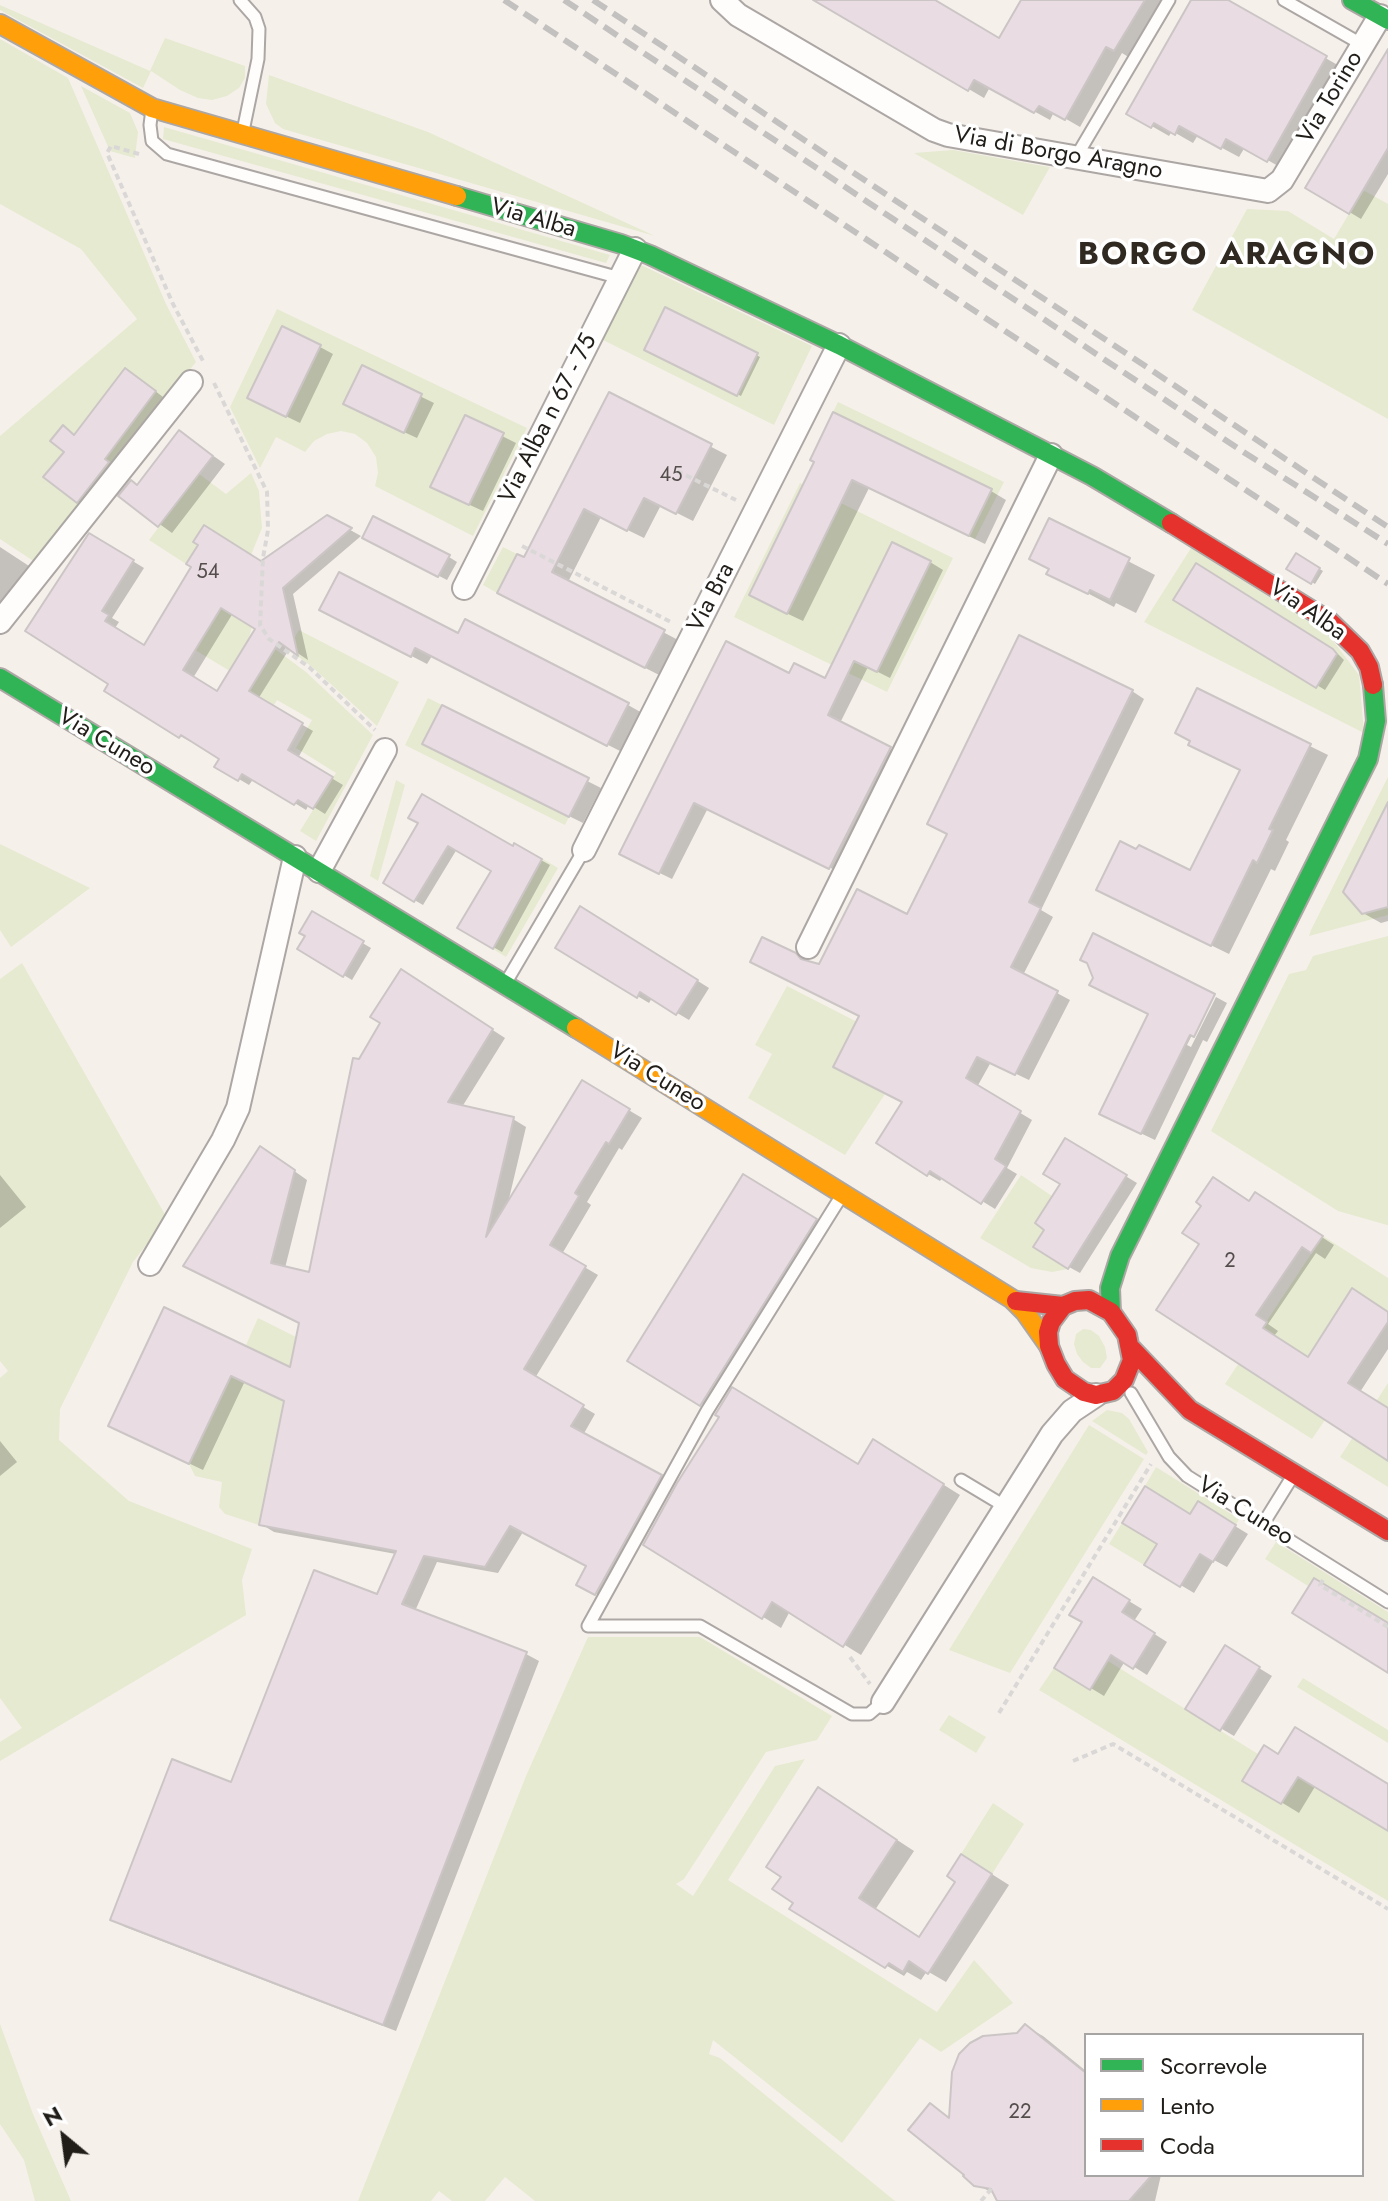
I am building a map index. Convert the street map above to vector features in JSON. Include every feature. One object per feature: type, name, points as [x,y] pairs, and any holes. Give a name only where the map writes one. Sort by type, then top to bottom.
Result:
[{"type":"street","name":"Via di Borgo Aragno","points":[[722,0],[738,15],[934,130],[961,138],[1262,190],[1274,189],[1282,180]]},
{"type":"street","name":"Via Torino","points":[[1282,180],[1363,45],[1384,18],[1352,0]]},
{"type":"street","name":"Via Alba","points":[[0,24],[152,108],[635,249],[839,345],[1051,455],[1155,513],[1329,621],[1360,651],[1369,667],[1376,703],[1376,721],[1368,759],[1120,1256],[1103,1280],[1069,1304]]},
{"type":"street","name":"Via Alba n 67 - 75","points":[[464,588],[635,249]]},
{"type":"street","name":"Via Bra","points":[[584,850],[839,345]]},
{"type":"street","points":[[0,622],[202,374]]},
{"type":"street","points":[[808,947],[1051,455]]},
{"type":"street","name":"Via Cuneo","points":[[0,678],[1016,1301],[1049,1346],[1065,1379]]},
{"type":"street","points":[[319,871],[385,750]]},
{"type":"street","points":[[150,1264],[223,1140],[238,1108],[295,857]]},
{"type":"street","points":[[1228,986],[1249,996]]},
{"type":"street","name":"Via Alba","points":[[1111,1312],[1110,1288],[1120,1256]]},
{"type":"street","name":"Via Cuneo","points":[[1016,1301],[1069,1304],[1089,1300],[1111,1312]]},
{"type":"street","points":[[1049,1346],[1051,1322],[1069,1304]]},
{"type":"street","points":[[1111,1312],[1127,1335],[1132,1349],[1190,1410],[1388,1531]]},
{"type":"street","points":[[883,1702],[1052,1434],[1072,1411],[1113,1393],[1130,1368],[1132,1349]]},
{"type":"street","points":[[1052,1434],[1063,1404],[1065,1379],[1084,1392],[1113,1393],[1190,1410]]},
{"type":"lane","points":[[240,0],[255,17],[259,29],[258,59],[242,135]]},
{"type":"lane","points":[[1075,158],[1169,0]]},
{"type":"lane","points":[[1284,0],[1363,45]]},
{"type":"lane","points":[[152,108],[152,141],[167,154],[620,278]]},
{"type":"lane","points":[[505,985],[584,850]]},
{"type":"lane","points":[[843,1193],[707,1411],[588,1626],[700,1626],[852,1714],[869,1714],[883,1702]]},
{"type":"lane","name":"Via Cuneo","points":[[1113,1393],[1187,1476],[1388,1602]]},
{"type":"lane","points":[[1263,1524],[1294,1474]]},
{"type":"lane","points":[[961,1480],[1006,1507]]},
{"type":"path","points":[[142,155],[111,146],[107,153],[202,374],[267,492],[268,530],[263,558],[260,625],[269,639],[309,667],[375,729],[385,750]]},
{"type":"path","points":[[677,471],[736,500]]},
{"type":"path","points":[[522,546],[693,634]]},
{"type":"path","points":[[999,1713],[1153,1462]]},
{"type":"path","points":[[1320,1585],[1388,1627]]},
{"type":"path","points":[[850,1657],[883,1702]]},
{"type":"path","points":[[1073,1761],[1113,1744],[1388,1909]]},
{"type":"path","points":[[981,2201],[992,2188]]},
{"type":"green space","points":[[0,5],[150,71],[165,38],[245,66],[245,78],[239,88],[227,96],[212,100],[180,90],[151,71],[143,88],[0,10]]},
{"type":"green space","points":[[0,39],[68,78],[166,304],[196,362],[35,562],[0,539],[0,436],[137,319],[81,249],[0,204]]},
{"type":"green space","points":[[269,75],[428,132],[655,236],[283,129],[275,123],[266,104]]},
{"type":"green space","points":[[81,86],[130,113],[138,132],[135,158],[110,151]]},
{"type":"green space","points":[[164,127],[610,255],[606,263],[163,139]]},
{"type":"green space","points":[[953,150],[1050,167],[1023,215],[914,153]]},
{"type":"green space","points":[[1363,190],[1388,204],[1388,419],[1192,310],[1247,209],[1288,211],[1334,239]]},
{"type":"green space","points":[[641,265],[812,346],[774,425],[603,340]]},
{"type":"green space","points":[[277,309],[527,428],[473,536],[375,486],[378,473],[376,457],[367,443],[355,434],[341,431],[327,434],[314,441],[305,452],[276,437],[260,468],[230,407]]},
{"type":"green space","points":[[838,402],[1004,482],[975,539],[969,536],[991,489],[833,412]]},
{"type":"green space","points":[[251,473],[259,491],[262,528],[251,555],[204,525],[193,541],[198,545],[186,564],[149,540],[199,474],[226,494]]},
{"type":"green space","points":[[800,483],[953,558],[887,692],[734,617]]},
{"type":"green space","points":[[503,547],[517,554],[497,593],[483,585]]},
{"type":"green space","points":[[1191,548],[1328,634],[1359,675],[1364,733],[1144,622]]},
{"type":"green space","points":[[209,597],[223,610],[252,627],[248,641],[230,671],[195,650]]},
{"type":"green space","points":[[299,630],[399,682],[377,726],[288,649]]},
{"type":"green space","points":[[275,649],[306,672],[373,735],[316,841],[300,831],[336,773],[296,748],[312,720],[277,700],[260,727],[236,712]]},
{"type":"green space","points":[[428,698],[442,705],[423,744],[569,817],[565,825],[405,745]]},
{"type":"green space","points":[[1388,777],[1388,915],[1309,936],[1311,930]]},
{"type":"green space","points":[[396,780],[405,785],[378,881],[370,876]]},
{"type":"green space","points":[[0,844],[90,888],[11,947],[0,930]]},
{"type":"green space","points":[[543,859],[558,868],[506,957],[493,949]]},
{"type":"green space","points":[[1388,936],[1387,1225],[1338,1211],[1211,1131],[1289,974],[1306,970],[1313,956]]},
{"type":"green space","points":[[22,963],[167,1218],[133,1262],[60,1409],[59,1440],[129,1501],[252,1549],[242,1580],[246,1615],[0,1761],[0,1742],[22,1728],[0,1698],[0,1378],[8,1371],[0,1361],[0,979]]},
{"type":"green space","points":[[787,986],[908,1048],[849,1035],[833,1067],[885,1094],[845,1155],[748,1098],[772,1054],[755,1045]]},
{"type":"green space","points":[[1021,1175],[1052,1196],[1035,1223],[1044,1230],[1033,1247],[1068,1269],[1052,1272],[1031,1268],[980,1238]]},
{"type":"green space","points":[[1323,1236],[1388,1278],[1388,1312],[1352,1289],[1308,1357],[1283,1341],[1259,1378],[1325,1420],[1312,1439],[1225,1384]]},
{"type":"green space","points":[[258,1318],[296,1337],[259,1525],[225,1514],[219,1507],[222,1482],[195,1476],[189,1464],[231,1376],[262,1390],[273,1359],[246,1345]]},
{"type":"green space","points":[[1083,1329],[1099,1336],[1105,1347],[1107,1358],[1100,1368],[1091,1368],[1077,1354],[1074,1344],[1076,1334]]},
{"type":"green space","points":[[1388,1383],[1388,1487],[1340,1457]]},
{"type":"green space","points":[[1107,1410],[1122,1413],[1129,1419],[1148,1452],[1146,1455],[1092,1421]]},
{"type":"green space","points":[[1089,1425],[1144,1459],[1010,1673],[949,1650]]},
{"type":"green space","points":[[1156,1467],[1239,1519],[1236,1525],[1198,1502],[1190,1514],[1145,1486]]},
{"type":"green space","points":[[1122,1523],[1157,1544],[1144,1565],[1109,1544]]},
{"type":"green space","points":[[1276,1542],[1388,1612],[1388,1623],[1314,1578],[1308,1586],[1265,1559]]},
{"type":"green space","points":[[588,1637],[700,1637],[832,1716],[817,1740],[766,1752],[684,1879],[676,1884],[693,1896],[775,1766],[805,1759],[728,1880],[937,2012],[974,1960],[1013,2003],[941,2052],[920,2038],[842,2143],[713,2040],[709,2054],[720,2058],[895,2201],[535,2201],[505,2177],[485,2201],[452,2201],[439,2191],[431,2201],[358,2201],[526,1776]]},
{"type":"green space","points":[[1108,1661],[1258,1754],[1242,1781],[1280,1804],[1298,1777],[1388,1831],[1388,1901],[1039,1690],[1054,1668],[1090,1690]]},
{"type":"green space","points":[[1303,1678],[1388,1730],[1388,1743],[1297,1687]]},
{"type":"green space","points":[[949,1715],[986,1737],[976,1753],[939,1730]]},
{"type":"green space","points":[[993,1803],[1024,1824],[992,1874],[961,1854]]},
{"type":"green space","points":[[0,2024],[33,2114],[71,2201],[35,2201],[24,2160],[0,2124]]},
{"type":"building","points":[[813,0],[935,0],[999,38],[1021,0],[1145,0],[1114,51],[1106,47],[1065,120],[1039,106],[1034,113],[974,80],[968,91]]},
{"type":"building","points":[[1191,0],[1228,0],[1327,56],[1267,162],[1226,139],[1221,149],[1179,126],[1175,135],[1154,123],[1151,128],[1126,114]]},
{"type":"building","points":[[1388,49],[1388,148],[1349,214],[1305,188]]},
{"type":"building","points":[[665,307],[758,353],[737,396],[644,350]]},
{"type":"building","points":[[282,326],[321,345],[286,417],[247,398]]},
{"type":"building","points":[[362,365],[422,394],[404,433],[343,404]]},
{"type":"building","points":[[125,368],[156,391],[105,459],[109,462],[77,503],[43,477],[64,452],[50,441],[63,425],[74,435]]},
{"type":"building","points":[[609,392],[712,444],[676,514],[644,498],[627,531],[584,509],[552,572],[665,630],[645,668],[497,593],[517,554],[524,557]]},
{"type":"building","points":[[833,412],[992,489],[969,536],[852,480],[787,614],[749,595],[814,462],[810,460]]},
{"type":"building","points":[[465,415],[504,433],[469,505],[430,487]]},
{"type":"building","points":[[179,430],[213,456],[158,527],[118,496],[131,480],[137,485]]},
{"type":"building","points":[[327,515],[352,528],[283,588],[298,656],[279,642],[249,691],[303,723],[288,750],[333,777],[313,809],[298,800],[294,805],[242,774],[238,781],[214,767],[219,759],[104,691],[108,684],[25,631],[89,533],[134,560],[102,611],[109,615],[105,621],[144,645],[191,567],[186,564],[198,545],[193,542],[204,525],[261,561]],"holes":[[[221,608],[255,629],[217,691],[183,670]]]},
{"type":"building","points":[[373,516],[450,555],[438,577],[362,538]]},
{"type":"building","points":[[1049,518],[1130,558],[1110,600],[1090,590],[1088,594],[1046,574],[1049,569],[1029,559]]},
{"type":"building","points":[[892,542],[931,561],[877,672],[854,661],[828,715],[891,747],[829,869],[694,803],[659,874],[619,854],[726,641],[789,673],[794,663],[825,678]]},
{"type":"building","points":[[1296,553],[1320,568],[1311,584],[1286,569]]},
{"type":"building","points":[[1196,563],[1333,649],[1337,654],[1316,688],[1173,600]]},
{"type":"building","points":[[339,572],[458,633],[465,619],[629,703],[607,746],[415,648],[411,657],[319,610]]},
{"type":"building","points":[[1019,635],[1133,690],[1029,902],[1041,908],[1011,967],[1058,991],[1015,1075],[977,1057],[966,1078],[1021,1111],[995,1159],[1006,1166],[981,1204],[930,1171],[927,1176],[876,1143],[902,1102],[833,1067],[859,1016],[750,962],[762,937],[796,953],[801,959],[819,964],[857,889],[907,914],[947,834],[927,824]]},
{"type":"building","points":[[1197,688],[1311,744],[1269,829],[1273,830],[1257,863],[1253,860],[1211,946],[1096,890],[1120,841],[1136,849],[1139,845],[1190,870],[1240,770],[1188,745],[1190,741],[1175,733]]},
{"type":"building","points":[[442,705],[589,778],[569,817],[422,744]]},
{"type":"building","points":[[422,794],[542,859],[493,949],[457,928],[491,871],[448,846],[414,902],[383,883],[418,823],[408,818]]},
{"type":"building","points":[[1388,802],[1388,907],[1362,914],[1343,892]]},
{"type":"building","points":[[580,906],[698,980],[676,1015],[640,992],[637,998],[555,948]]},
{"type":"building","points":[[312,911],[364,941],[343,977],[297,949],[305,936],[299,933]]},
{"type":"building","points":[[1093,933],[1215,994],[1194,1037],[1190,1035],[1141,1134],[1099,1114],[1148,1014],[1089,985],[1093,978],[1087,963],[1080,960]]},
{"type":"building","points":[[401,969],[493,1029],[448,1102],[514,1117],[486,1237],[582,1080],[630,1109],[575,1193],[579,1196],[550,1245],[586,1266],[524,1369],[584,1405],[571,1426],[662,1475],[595,1595],[576,1585],[586,1566],[510,1526],[485,1567],[424,1556],[402,1604],[527,1652],[383,2025],[110,1920],[172,1759],[231,1782],[314,1570],[377,1594],[396,1551],[259,1525],[284,1401],[231,1376],[189,1464],[108,1426],[164,1307],[290,1367],[299,1323],[183,1266],[260,1146],[295,1170],[271,1263],[309,1272],[353,1058],[359,1059],[380,1023],[370,1017]]},
{"type":"building","points":[[1065,1138],[1127,1175],[1068,1269],[1033,1247],[1044,1230],[1035,1223],[1060,1184],[1043,1174]]},
{"type":"building","points":[[743,1174],[817,1219],[700,1406],[627,1361]]},
{"type":"building","points":[[1213,1177],[1249,1201],[1255,1192],[1323,1236],[1311,1253],[1302,1247],[1256,1315],[1267,1322],[1263,1328],[1308,1357],[1352,1288],[1388,1312],[1388,1322],[1348,1383],[1388,1408],[1388,1461],[1156,1310],[1199,1244],[1182,1233],[1201,1206],[1196,1202]]},
{"type":"building","points":[[732,1387],[858,1464],[873,1439],[944,1484],[843,1647],[772,1602],[762,1619],[643,1545],[677,1483],[719,1417],[715,1415]]},
{"type":"building","points":[[1145,1486],[1190,1514],[1198,1501],[1236,1525],[1213,1562],[1200,1554],[1180,1587],[1144,1565],[1157,1544],[1122,1523]]},
{"type":"building","points":[[1093,1577],[1130,1600],[1122,1612],[1155,1633],[1133,1669],[1111,1655],[1090,1690],[1054,1668],[1082,1622],[1069,1615]]},
{"type":"building","points":[[1314,1578],[1388,1623],[1388,1673],[1292,1613]]},
{"type":"building","points":[[1225,1645],[1260,1667],[1220,1731],[1185,1709]]},
{"type":"building","points":[[1295,1727],[1388,1784],[1388,1831],[1298,1777],[1281,1804],[1242,1781],[1264,1745],[1278,1754]]},
{"type":"building","points":[[818,1787],[897,1840],[859,1898],[919,1937],[955,1882],[947,1876],[961,1854],[992,1874],[928,1974],[909,1961],[903,1972],[889,1963],[885,1968],[789,1909],[793,1903],[772,1889],[781,1877],[766,1867]]},
{"type":"building","points":[[1025,2024],[1084,2071],[1084,2177],[1150,2177],[1129,2201],[997,2201],[991,2189],[974,2186],[908,2130],[930,2103],[949,2118],[952,2072],[959,2054],[970,2043],[983,2036],[1017,2033]]},
{"type":"railway","points":[[504,0],[1388,584]]},
{"type":"railway","points":[[564,0],[1245,453],[1388,544]]},
{"type":"railway","points":[[593,0],[1388,527]]},
{"type":"traffic: fast","points":[[1352,0],[1388,20]]},
{"type":"traffic: fast","points":[[457,196],[650,255],[839,345],[1092,476],[1171,523]]},
{"type":"traffic: fast","points":[[0,678],[576,1028]]},
{"type":"traffic: fast","points":[[1111,1312],[1110,1288],[1120,1256],[1368,759],[1376,721],[1373,685]]},
{"type":"traffic: slow","points":[[0,24],[152,108],[457,196]]},
{"type":"traffic: slow","points":[[576,1028],[1012,1299],[1049,1346]]},
{"type":"traffic: jam","points":[[1171,523],[1329,621],[1360,651],[1369,667],[1373,685]]},
{"type":"traffic: jam","points":[[1016,1301],[1063,1306],[1089,1300],[1111,1312],[1127,1335],[1132,1360],[1124,1380],[1113,1391],[1096,1395],[1084,1392],[1065,1379],[1056,1364],[1049,1346],[1048,1332],[1063,1306]]},
{"type":"traffic: jam","points":[[1132,1349],[1190,1410],[1388,1531]]},
{"type":"district","name":"BORGO ARAGNO","points":[[1227,256]]}]
